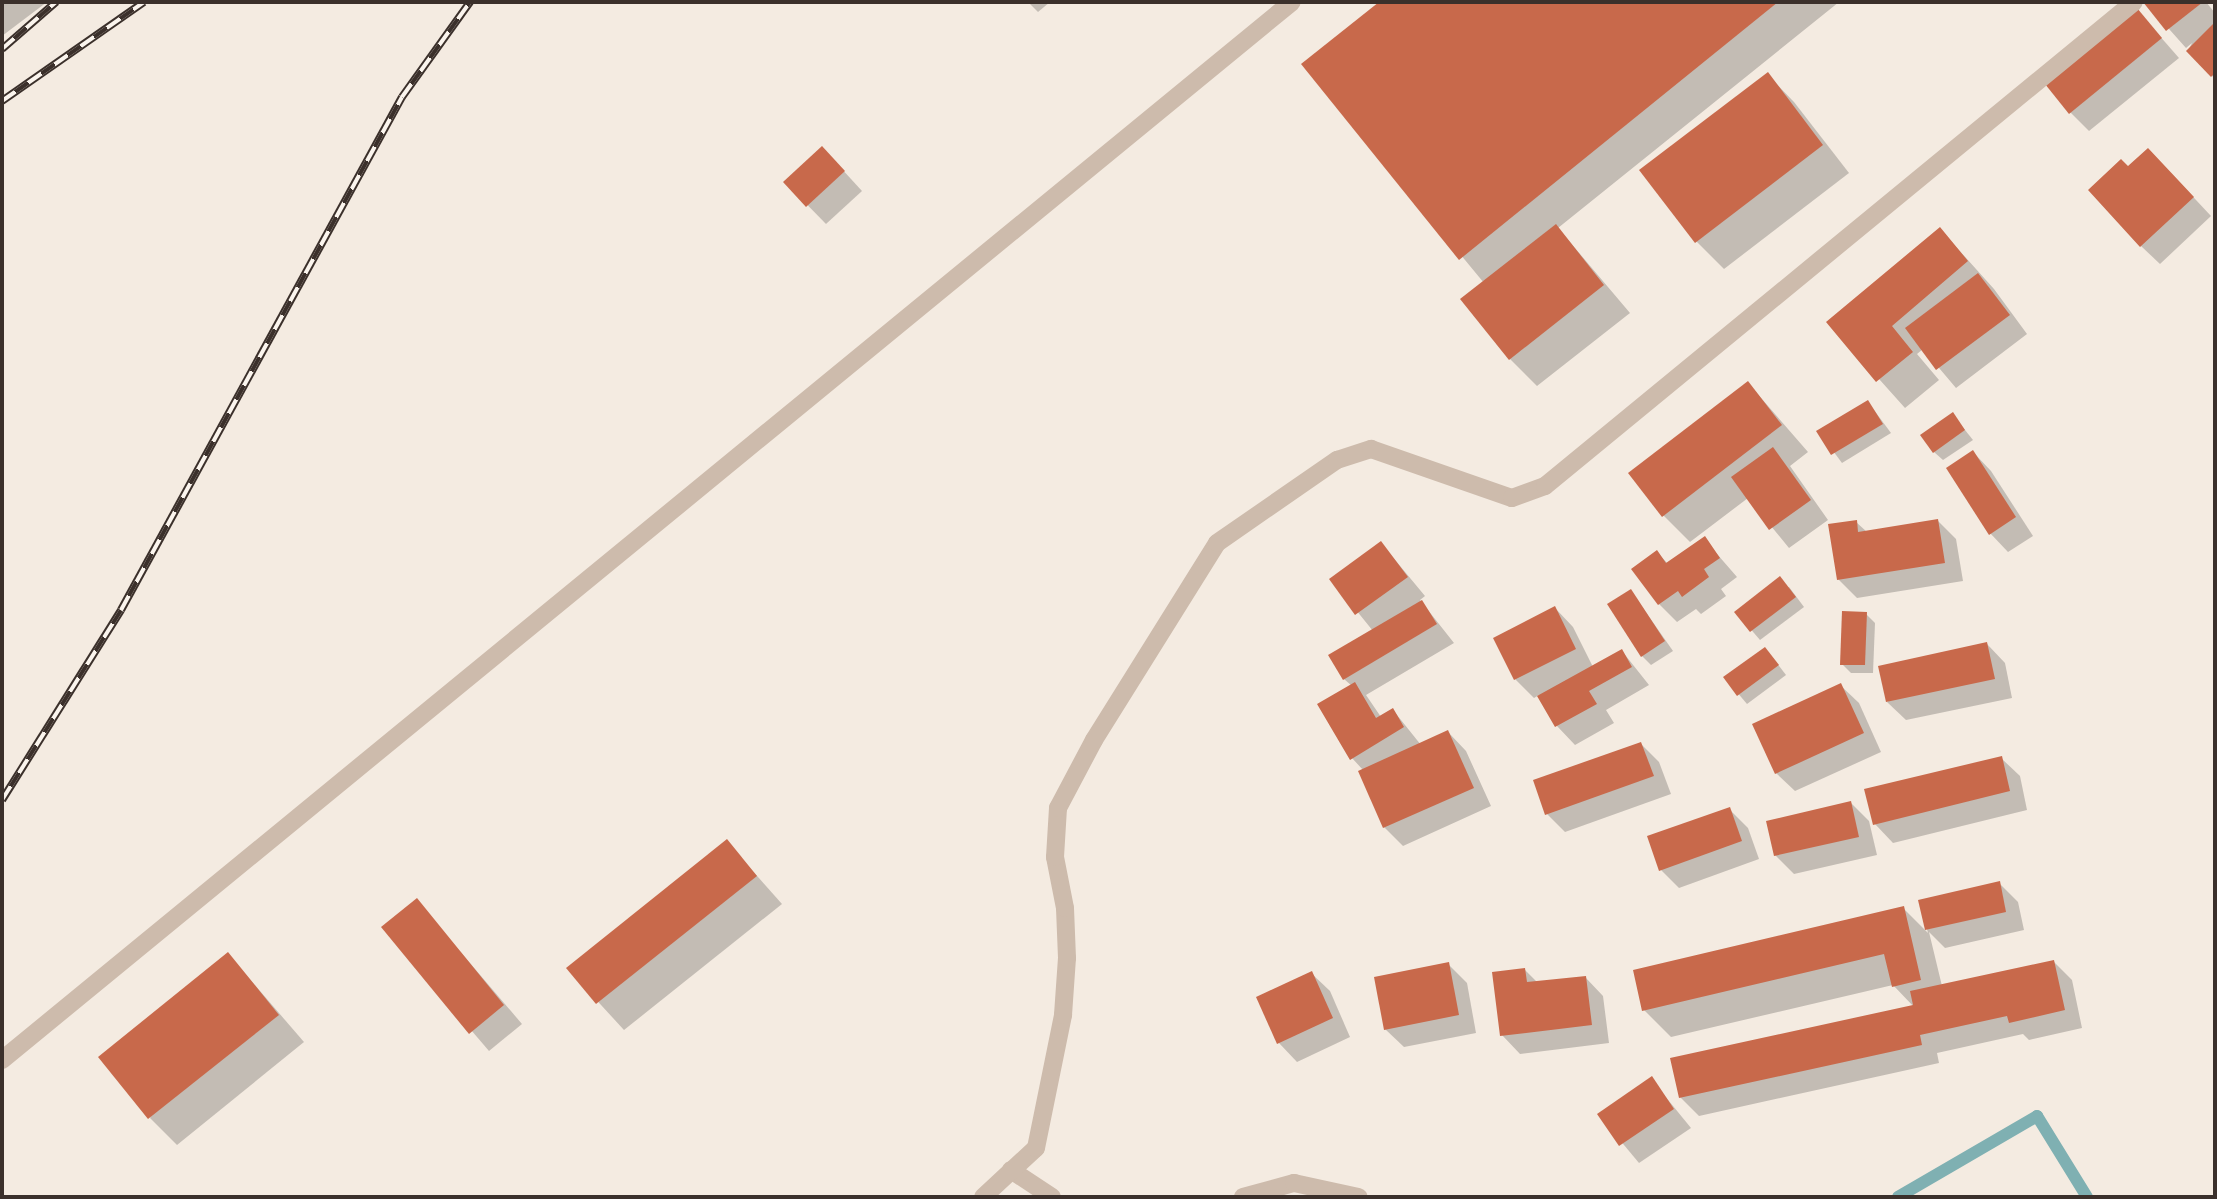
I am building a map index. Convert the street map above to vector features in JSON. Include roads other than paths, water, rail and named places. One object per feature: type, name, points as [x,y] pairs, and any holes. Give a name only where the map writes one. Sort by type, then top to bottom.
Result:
[{"type":"street","points":[[2,1060],[1292,2]]},
{"type":"street","points":[[983,1197],[1036,1148],[1063,1015],[1067,958],[1065,908],[1055,857],[1058,808],[1094,740],[1217,543],[1337,460],[1371,449],[1512,498],[1545,486],[2134,2]]},
{"type":"street","points":[[1010,1170],[1052,1197]]},
{"type":"street","points":[[1243,1197],[1294,1183],[1359,1197]]},
{"type":"waterway","points":[[1898,1197],[2037,1116],[2087,1197]]},
{"type":"railway","points":[[2,49],[56,2]]},
{"type":"railway","points":[[2,101],[144,2]]},
{"type":"railway","points":[[2,800],[121,610],[402,97],[470,2]]}]
